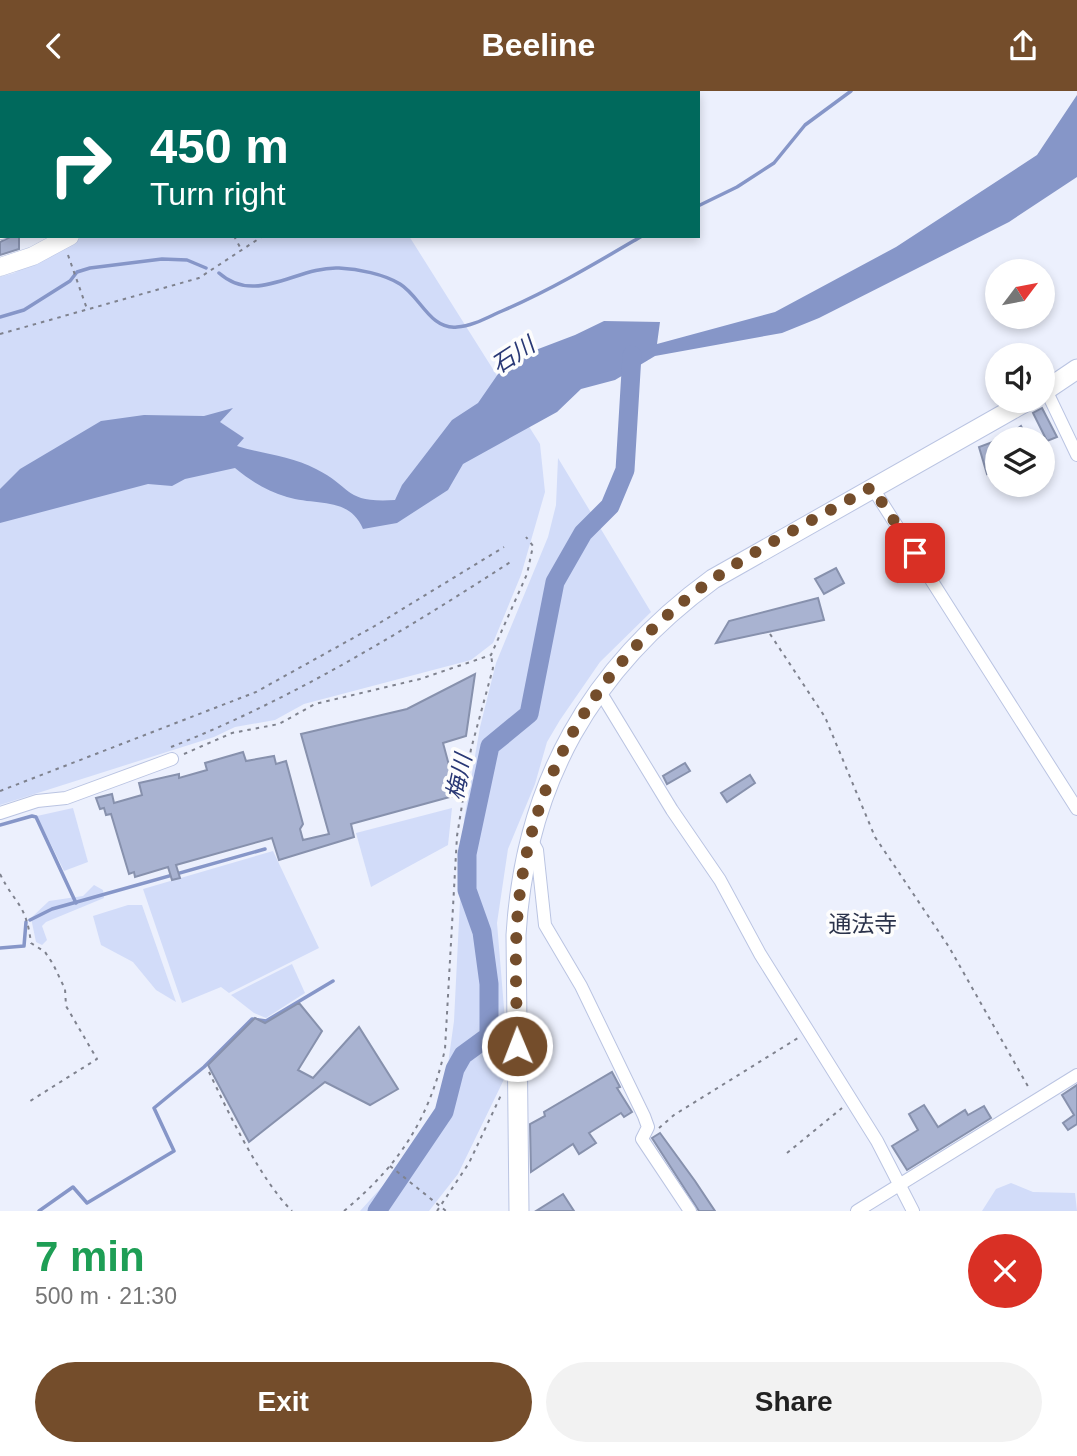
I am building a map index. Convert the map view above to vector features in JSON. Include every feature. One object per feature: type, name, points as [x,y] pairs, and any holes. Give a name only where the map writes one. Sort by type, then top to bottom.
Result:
[{"type":"main road","points":[[1055,384],[1077,369]]},
{"type":"main road","points":[[519,1211],[516,935],[520,892],[530,838],[554,768],[575,726],[599,690],[638,642],[689,597],[748,558],[1005,413]]},
{"type":"street","points":[[0,267],[33,256],[66,238]]},
{"type":"street","points":[[1055,411],[1077,455]]},
{"type":"street","points":[[872,487],[1077,809]]},
{"type":"street","points":[[599,690],[672,810],[720,880],[760,954],[852,1101],[913,1211]]},
{"type":"street","points":[[0,813],[37,801],[66,798],[167,755]]},
{"type":"street","points":[[530,838],[537,851],[544,925],[581,986],[644,1116],[648,1127],[642,1139],[690,1211]]},
{"type":"street","points":[[858,1211],[1077,1075]]},
{"type":"path","points":[[66,238],[87,310]]},
{"type":"path","points":[[235,238],[242,251]]},
{"type":"path","points":[[0,334],[199,278],[259,238]]},
{"type":"path","points":[[344,1211],[391,1166],[417,1130],[438,1079],[445,1049],[457,836],[471,749],[493,668],[491,655],[527,574],[533,546],[526,537]]},
{"type":"path","points":[[0,792],[256,692],[373,627],[504,547]]},
{"type":"path","points":[[167,755],[284,697],[393,635],[512,561]]},
{"type":"path","points":[[770,634],[825,717],[875,837],[950,947],[991,1026],[1036,1100]]},
{"type":"path","points":[[167,755],[232,733],[279,724],[315,704],[420,679],[491,655]]},
{"type":"path","points":[[0,874],[24,909],[31,943],[45,952],[53,964],[65,989],[66,1006],[97,1059],[27,1103]]},
{"type":"path","points":[[646,1133],[650,1135],[674,1115],[808,1031]]},
{"type":"path","points":[[209,1072],[232,1118],[276,1192],[292,1211]]},
{"type":"path","points":[[437,1211],[489,1126],[504,1087]]},
{"type":"path","points":[[787,1153],[852,1101]]},
{"type":"path","points":[[391,1166],[446,1211]]},
{"type":"shaded area","points":[[80,238],[410,238],[540,444],[545,492],[521,575],[493,643],[471,660],[304,704],[275,720],[235,727],[214,737],[0,805],[0,277],[14,273]]},
{"type":"shaded area","points":[[558,458],[651,612],[600,662],[560,720],[547,742],[535,784],[508,849],[497,923],[509,1069],[458,1174],[429,1211],[360,1211],[409,1157],[444,1093],[454,1021],[464,820],[480,727],[496,663],[548,537],[556,505]]},
{"type":"shaded area","points":[[73,808],[88,862],[64,871],[37,816]]},
{"type":"shaded area","points":[[452,808],[448,845],[371,887],[356,833]]},
{"type":"shaded area","points":[[273,851],[319,948],[229,993],[221,987],[182,1003],[143,889]]},
{"type":"shaded area","points":[[94,885],[103,890],[104,898],[46,922],[42,926],[47,940],[42,945],[36,942],[31,918],[49,901],[83,896]]},
{"type":"shaded area","points":[[128,905],[142,905],[176,1002],[156,990],[133,962],[101,945],[93,916]]},
{"type":"shaded area","points":[[292,964],[305,993],[266,1018],[254,1013],[231,995]]},
{"type":"shaded area","points":[[1011,1183],[1033,1192],[1075,1193],[1077,1211],[982,1211],[996,1189]]},
{"type":"water","points":[[1077,95],[1077,177],[1009,222],[819,318],[782,333],[655,356],[615,380],[581,389],[557,412],[463,464],[448,490],[397,523],[363,529],[349,511],[331,504],[280,495],[247,478],[235,468],[185,479],[172,486],[148,484],[0,523],[0,489],[20,469],[101,421],[144,415],[204,416],[233,408],[220,422],[244,438],[237,446],[307,465],[357,497],[395,500],[402,485],[452,420],[478,403],[507,361],[604,321],[660,322],[657,344],[775,312],[896,247],[1037,155]]},
{"type":"building","points":[[8,238],[19,238],[19,249],[0,255],[0,242]]},
{"type":"building","points":[[1033,413],[1045,413],[1052,427],[1040,427]]},
{"type":"building","points":[[985,445],[985,467],[979,447]]},
{"type":"building","points":[[907,563],[913,573],[898,582],[892,572]]},
{"type":"building","points":[[836,568],[844,583],[824,594],[815,579]]},
{"type":"building","points":[[818,598],[824,620],[716,643],[729,621]]},
{"type":"building","points":[[475,674],[466,736],[443,743],[457,795],[351,824],[354,837],[279,860],[272,838],[176,865],[180,878],[172,880],[168,867],[135,877],[134,872],[129,874],[111,814],[106,815],[104,808],[100,809],[96,798],[112,794],[114,803],[142,795],[139,783],[179,774],[179,778],[207,770],[205,763],[243,752],[246,761],[274,756],[276,764],[286,761],[303,824],[300,829],[303,840],[329,834],[301,734],[407,709]]},
{"type":"building","points":[[685,763],[690,771],[667,784],[663,776]]},
{"type":"building","points":[[750,775],[755,783],[727,802],[721,793]]},
{"type":"building","points":[[299,1003],[322,1031],[298,1070],[313,1078],[359,1027],[398,1089],[370,1105],[325,1082],[249,1142],[208,1065],[255,1018],[265,1023]]},
{"type":"building","points":[[612,1072],[620,1087],[617,1088],[632,1112],[624,1117],[621,1113],[589,1133],[596,1143],[579,1154],[573,1144],[531,1172],[530,1124],[545,1116],[544,1112]]},
{"type":"building","points":[[1077,1085],[1077,1124],[1068,1130],[1063,1123],[1074,1115],[1062,1095]]},
{"type":"building","points":[[924,1105],[938,1127],[965,1110],[968,1115],[984,1106],[991,1118],[907,1170],[892,1146],[918,1130],[909,1114]]},
{"type":"building","points":[[660,1133],[715,1211],[699,1211],[652,1138]]},
{"type":"building","points":[[563,1194],[574,1211],[536,1211]]},
{"type":"waterway","points":[[700,205],[737,187],[774,163],[805,125],[851,91]]},
{"type":"waterway","points":[[219,273],[233,282],[247,286],[277,282],[323,269],[339,268],[371,273],[400,284],[432,318],[448,327],[457,327],[480,321],[538,294],[639,238]]},
{"type":"waterway","points":[[0,317],[24,310],[70,281],[77,272],[90,268],[162,259],[187,260],[206,268]]},
{"type":"waterway","name":"梅川","points":[[377,1211],[444,1112],[455,1069],[463,1055],[489,1036],[489,984],[482,932],[467,890],[467,854],[490,746],[529,714],[555,582],[583,533],[610,506],[625,470],[632,355]]},
{"type":"waterway","points":[[0,825],[36,817],[76,903]]},
{"type":"waterway","points":[[30,920],[52,909],[265,849]]},
{"type":"waterway","points":[[0,948],[24,946],[26,922]]},
{"type":"waterway","points":[[39,1211],[73,1187],[87,1203],[174,1151],[154,1108],[204,1067],[252,1019],[266,1021],[333,981]]},
{"type":"district","name":"通法寺","points":[[863,924]]},
{"type":"route","points":[[517,1046],[517,911],[534,823],[554,768],[575,726],[620,663],[668,613],[713,579],[872,487],[915,553]]},
{"type":"water label","name":"石川","points":[[513,355]]}]
